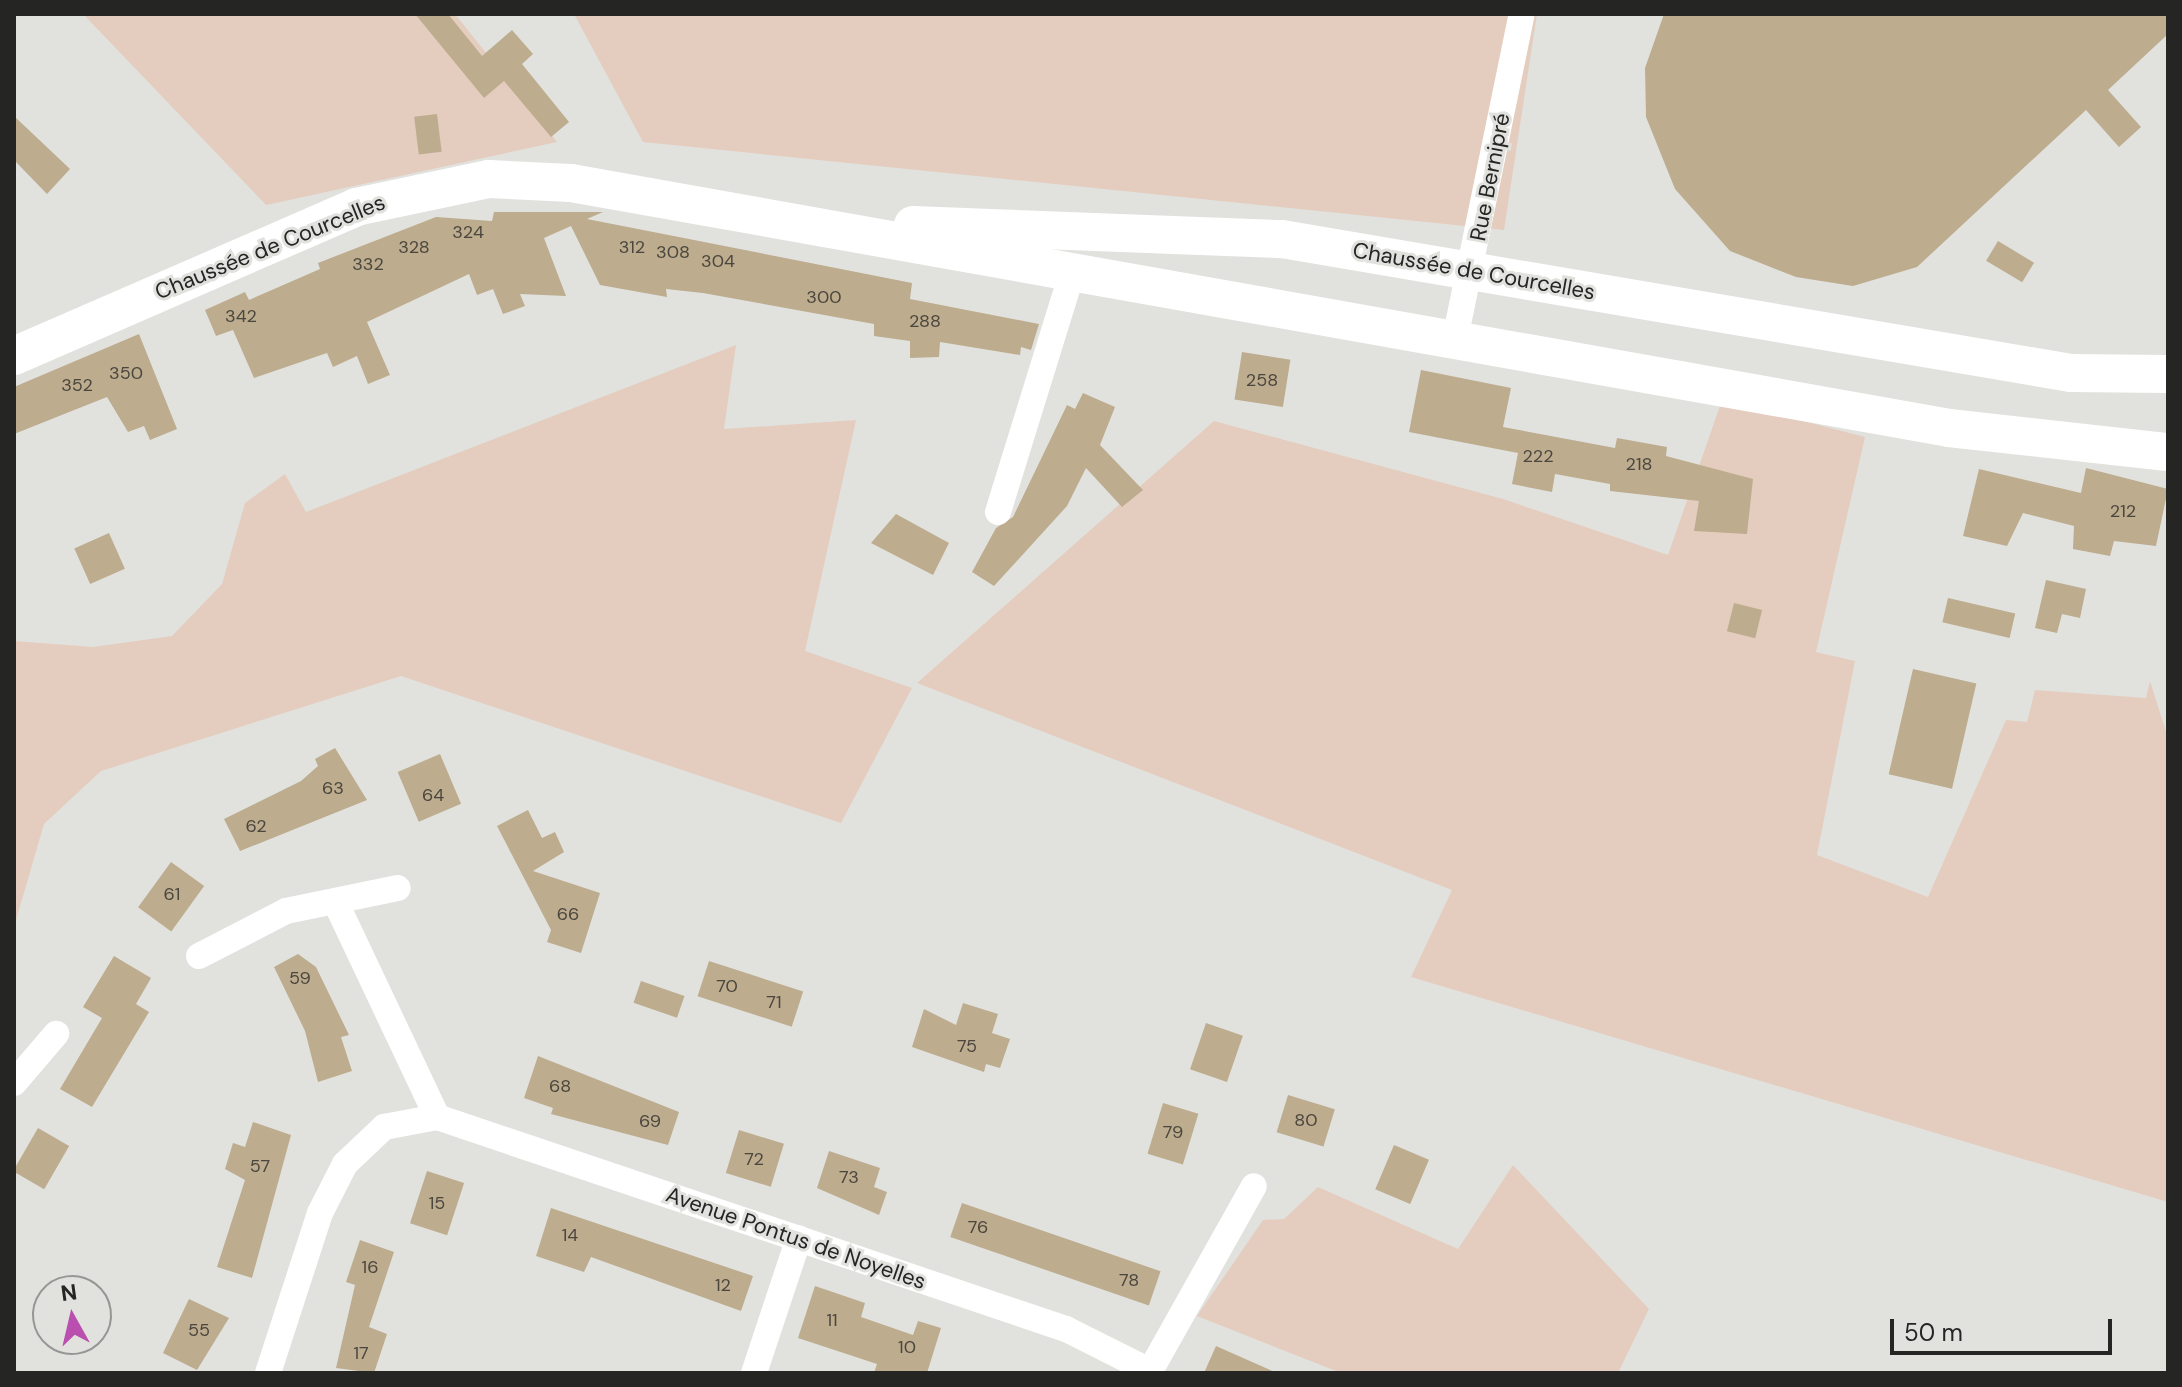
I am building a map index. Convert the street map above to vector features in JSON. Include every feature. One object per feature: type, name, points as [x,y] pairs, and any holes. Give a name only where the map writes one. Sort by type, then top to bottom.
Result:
[{"type":"main road","name":"Chaussée de Courcelles","points":[[14,356],[356,207],[431,186],[571,183],[774,215],[837,232],[1073,269],[1949,428],[2168,452]]},
{"type":"main road","name":"Chaussée de Courcelles","points":[[774,215],[1282,239],[2071,373],[2168,374]]},
{"type":"main road","points":[[1073,269],[1090,229]]},
{"type":"street","name":"Rue Bernipré","points":[[1455,339],[1472,270],[1522,14]]},
{"type":"street","points":[[998,512],[1073,269]]},
{"type":"street","points":[[199,956],[286,911],[398,888]]},
{"type":"street","points":[[336,903],[437,1117]]},
{"type":"street","points":[[14,1083],[56,1034]]},
{"type":"street","name":"Avenue Pontus de Noyelles","points":[[268,1373],[320,1213],[345,1164],[384,1127],[437,1117],[1066,1329],[1150,1372],[1254,1186]]},
{"type":"street","points":[[754,1373],[799,1238]]},
{"type":"shaded area","points":[[83,14],[455,14],[557,142],[266,205]]},
{"type":"shaded area","points":[[574,14],[1537,14],[1504,230],[643,142]]},
{"type":"shaded area","points":[[736,345],[724,429],[856,420],[805,651],[912,688],[841,823],[401,676],[101,771],[44,824],[14,927],[14,641],[93,647],[172,636],[222,584],[245,503],[285,474],[306,512]]},
{"type":"shaded area","points":[[1722,400],[1865,437],[1816,652],[1855,661],[1817,855],[1928,897],[2006,720],[2027,722],[2035,690],[2146,698],[2150,681],[2168,738],[2168,1202],[1411,977],[1452,890],[917,683],[1214,421],[1503,499],[1668,555]]},
{"type":"shaded area","points":[[1513,1165],[1649,1309],[1618,1373],[1341,1373],[1197,1316],[1263,1220],[1284,1219],[1318,1187],[1458,1249]]},
{"type":"building","points":[[415,14],[448,14],[482,56],[512,30],[533,54],[522,64],[569,122],[551,137],[504,81],[484,98]]},
{"type":"building","points":[[1664,14],[2168,14],[2168,34],[2108,90],[2141,127],[2119,147],[2086,110],[1917,267],[1853,286],[1796,277],[1730,251],[1675,189],[1646,117],[1645,68]]},
{"type":"building","points":[[437,114],[442,152],[419,155],[414,117]]},
{"type":"building","points":[[14,116],[70,169],[47,194],[14,160]]},
{"type":"building","points":[[494,212],[603,212],[587,219],[912,283],[910,299],[1039,324],[1031,350],[1021,347],[1020,355],[940,342],[939,357],[910,358],[910,341],[874,336],[874,324],[703,293],[666,289],[667,297],[600,285],[571,226],[544,238],[566,296],[520,294],[525,306],[503,314],[493,289],[477,295],[469,274],[367,322],[390,375],[368,384],[357,356],[333,367],[327,353],[254,378],[233,330],[216,336],[205,310],[245,292],[249,300],[320,269],[318,263],[436,217],[492,221]]},
{"type":"building","points":[[1998,241],[2034,263],[2022,282],[1986,261]]},
{"type":"building","points":[[139,334],[177,429],[150,440],[144,426],[128,432],[107,397],[14,434],[14,387]]},
{"type":"building","points":[[1242,352],[1290,360],[1283,407],[1234,399]]},
{"type":"building","points":[[1421,370],[1511,388],[1503,427],[1615,448],[1617,438],[1667,447],[1666,456],[1753,479],[1747,534],[1694,531],[1699,501],[1610,491],[1610,484],[1555,474],[1552,492],[1512,484],[1518,453],[1409,432]]},
{"type":"building","points":[[1083,393],[1115,407],[1100,445],[1143,490],[1122,507],[1086,468],[1067,506],[994,586],[972,572],[996,528],[1013,517],[1067,405],[1075,409]]},
{"type":"building","points":[[2086,468],[2168,489],[2156,546],[2114,541],[2110,556],[2073,549],[2074,526],[2023,513],[2007,546],[1963,536],[1979,469],[2081,493]]},
{"type":"building","points":[[896,514],[949,543],[933,575],[871,543]]},
{"type":"building","points":[[109,533],[125,569],[90,584],[74,548]]},
{"type":"building","points":[[2046,580],[2086,589],[2080,618],[2062,614],[2057,633],[2035,628]]},
{"type":"building","points":[[1948,598],[2015,614],[2010,638],[1942,622]]},
{"type":"building","points":[[1734,603],[1762,610],[1755,638],[1727,631]]},
{"type":"building","points":[[1913,669],[1976,684],[1952,789],[1889,774]]},
{"type":"building","points":[[335,748],[367,800],[240,851],[224,819],[301,781],[318,766],[315,759]]},
{"type":"building","points":[[440,754],[461,804],[419,822],[398,772]]},
{"type":"building","points":[[528,810],[542,838],[555,832],[564,852],[533,871],[600,893],[581,953],[547,942],[551,930],[497,826]]},
{"type":"building","points":[[171,862],[204,886],[171,931],[138,907]]},
{"type":"building","points":[[298,954],[316,967],[349,1035],[341,1037],[352,1071],[318,1082],[305,1031],[274,967]]},
{"type":"building","points":[[114,956],[151,978],[136,1004],[149,1012],[92,1107],[60,1089],[102,1018],[83,1007]]},
{"type":"building","points":[[709,961],[803,992],[792,1027],[698,996]]},
{"type":"building","points":[[641,981],[684,996],[677,1018],[634,1003]]},
{"type":"building","points":[[963,1003],[998,1014],[992,1033],[1010,1039],[1000,1068],[986,1064],[984,1072],[912,1047],[924,1009],[956,1025]]},
{"type":"building","points":[[1206,1023],[1243,1036],[1227,1082],[1190,1069]]},
{"type":"building","points":[[538,1056],[679,1112],[668,1145],[551,1114],[553,1108],[524,1098]]},
{"type":"building","points":[[1288,1095],[1335,1109],[1323,1147],[1277,1132]]},
{"type":"building","points":[[1163,1103],[1198,1114],[1183,1165],[1148,1154]]},
{"type":"building","points":[[253,1122],[291,1135],[252,1278],[217,1267],[245,1180],[225,1169],[233,1143],[245,1147]]},
{"type":"building","points":[[38,1128],[69,1146],[44,1189],[14,1172]]},
{"type":"building","points":[[739,1130],[784,1144],[771,1187],[726,1173]]},
{"type":"building","points":[[1394,1145],[1429,1160],[1410,1204],[1375,1189]]},
{"type":"building","points":[[829,1151],[880,1168],[874,1187],[887,1192],[879,1215],[817,1188]]},
{"type":"building","points":[[427,1171],[464,1183],[447,1235],[410,1223]]},
{"type":"building","points":[[962,1203],[1161,1271],[1149,1305],[950,1237]]},
{"type":"building","points":[[551,1208],[753,1276],[741,1311],[591,1257],[584,1272],[536,1256]]},
{"type":"building","points":[[360,1240],[394,1252],[369,1327],[387,1334],[374,1373],[336,1368],[355,1285],[346,1282]]},
{"type":"building","points":[[815,1286],[865,1303],[861,1317],[913,1335],[918,1321],[941,1328],[927,1373],[874,1373],[877,1364],[798,1338]]},
{"type":"building","points":[[189,1299],[229,1318],[197,1370],[163,1353]]},
{"type":"building","points":[[1216,1346],[1277,1373],[1204,1373]]}]
